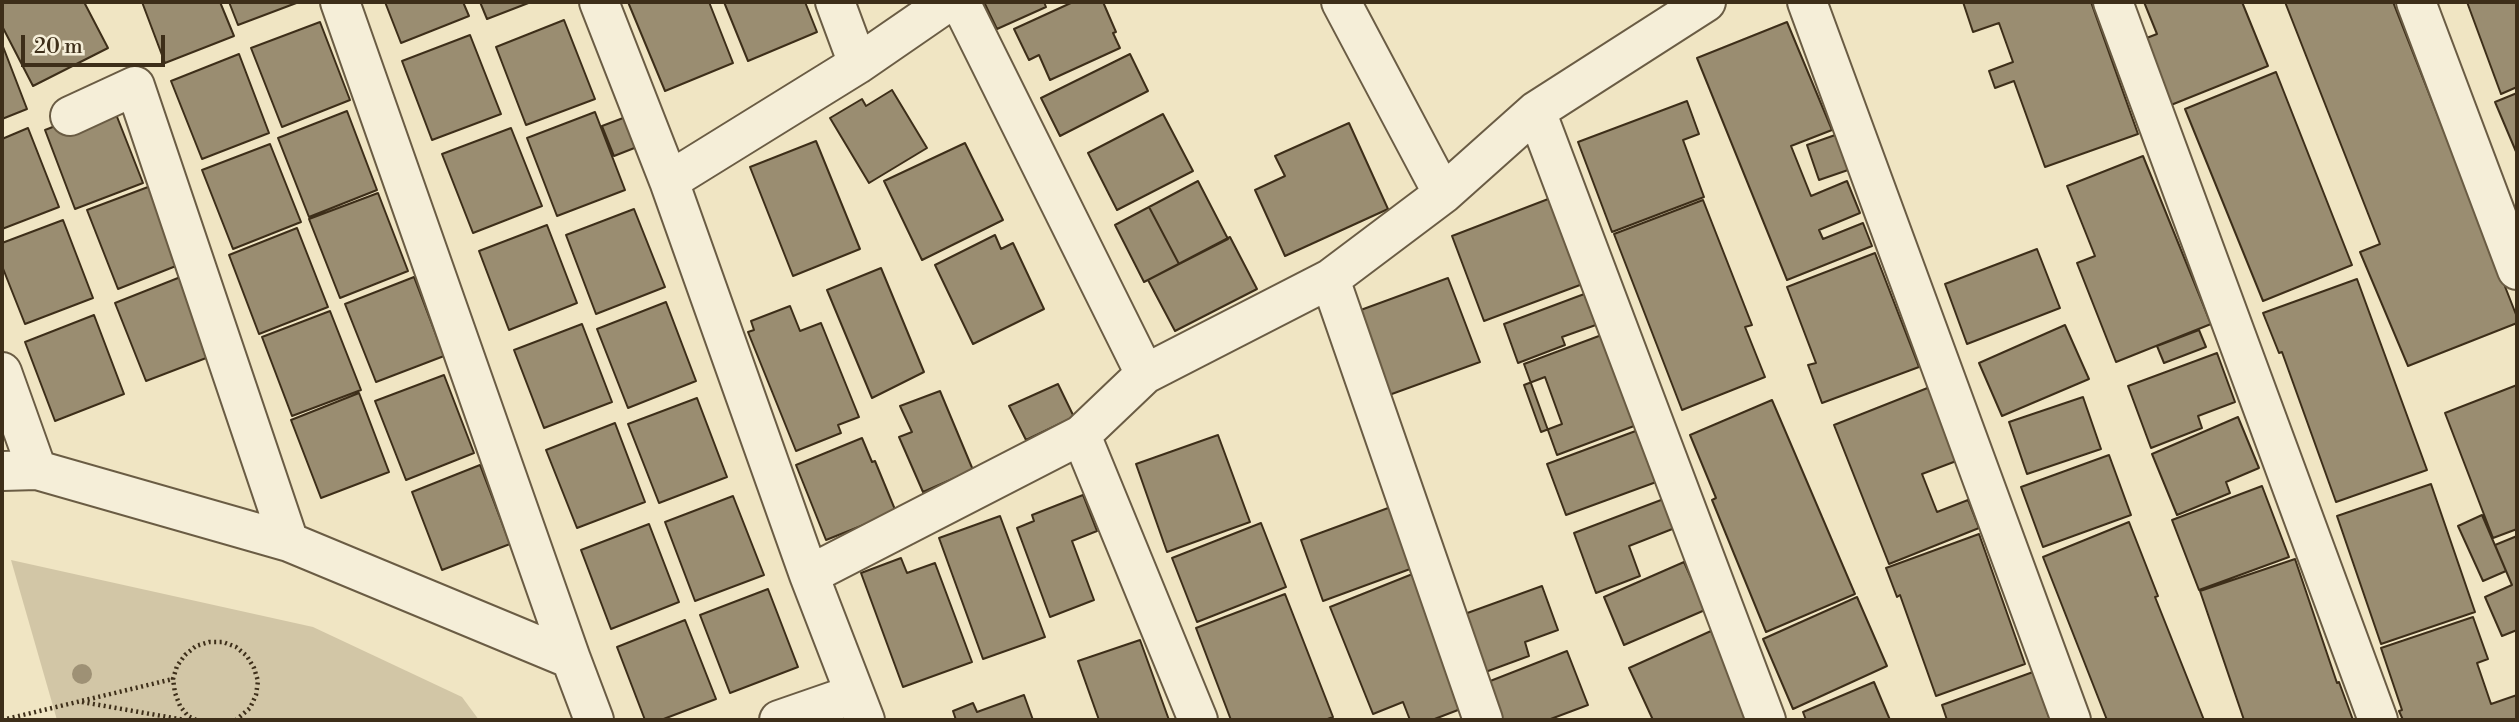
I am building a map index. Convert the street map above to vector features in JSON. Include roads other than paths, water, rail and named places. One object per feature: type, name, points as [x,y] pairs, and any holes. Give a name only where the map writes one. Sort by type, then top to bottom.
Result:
[{"type":"street","points":[[340,2],[594,720]]},
{"type":"street","points":[[599,2],[669,181],[859,707],[779,720]]},
{"type":"street","points":[[835,2],[858,64]]},
{"type":"street","points":[[669,181],[858,64],[948,2]]},
{"type":"street","points":[[960,2],[1145,374]]},
{"type":"street","points":[[1341,2],[1443,194]]},
{"type":"street","points":[[810,575],[1080,435],[1145,374],[1330,279],[1443,194],[1536,111],[1667,12],[1706,2]]},
{"type":"street","points":[[1807,2],[2071,720]]},
{"type":"street","points":[[2113,2],[2378,720]]},
{"type":"street","points":[[2416,2],[2517,270]]},
{"type":"street","points":[[70,117],[135,86],[289,542]]},
{"type":"street","points":[[1536,111],[1766,720]]},
{"type":"street","points":[[1330,279],[1483,720]]},
{"type":"street","points":[[2,372],[19,470],[289,542],[571,659]]},
{"type":"street","points":[[1080,435],[1198,720]]}]
